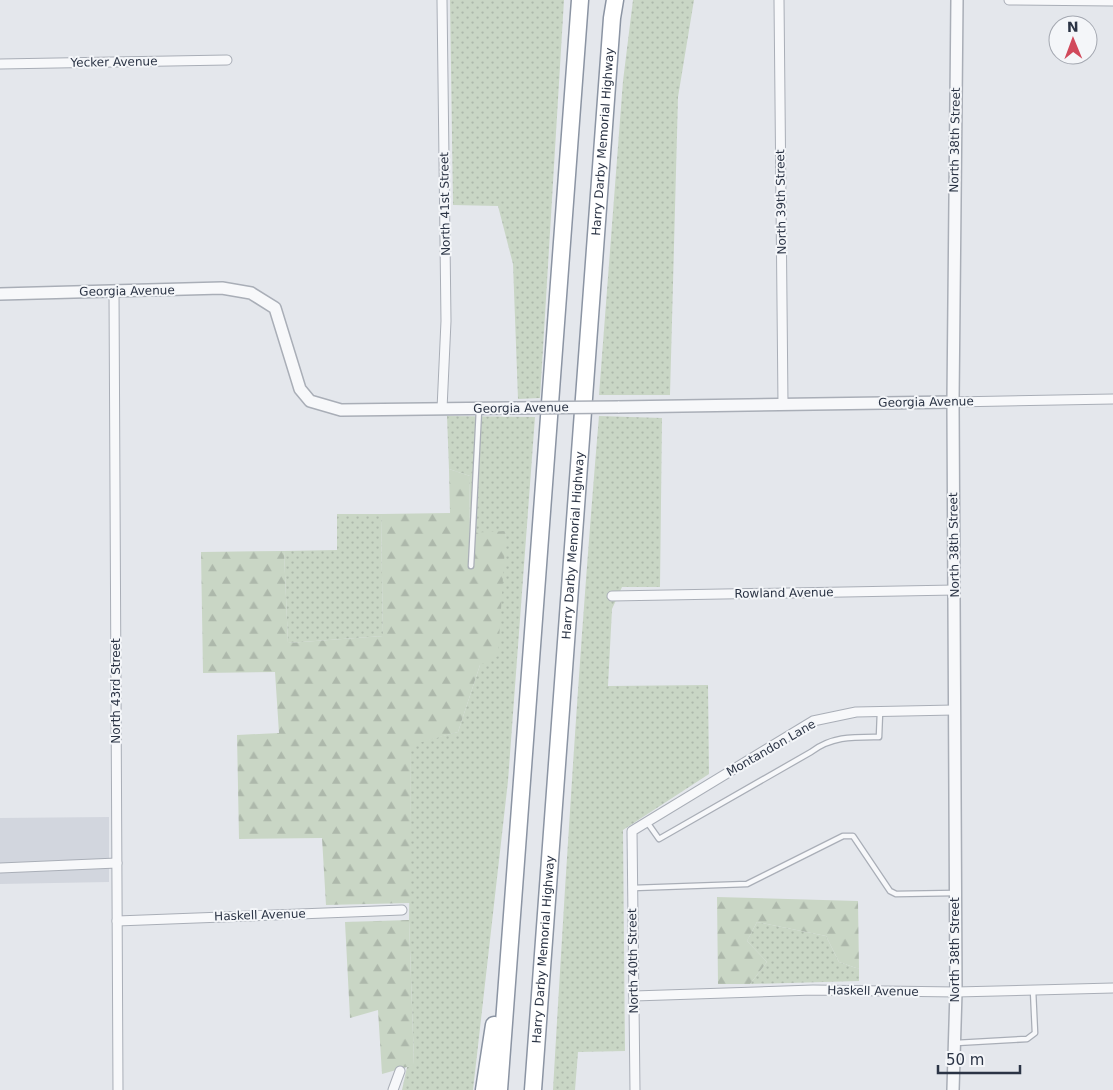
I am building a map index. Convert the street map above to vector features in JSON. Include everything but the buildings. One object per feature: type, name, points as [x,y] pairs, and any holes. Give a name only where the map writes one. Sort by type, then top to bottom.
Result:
[{"type":"highway","points":[[499,1090],[580,0]]},
{"type":"highway","name":"Harry Darby Memorial Highway","points":[[533,1090],[615,0]]},
{"type":"highway","points":[[484,1090],[512,904]]},
{"type":"street","name":"North 41st Street","points":[[442,0],[446,321],[442,409]]},
{"type":"street","name":"North 39th Street","points":[[779,0],[783,404]]},
{"type":"street","name":"North 38th Street","points":[[953,1090],[956,992],[953,402],[957,0]]},
{"type":"street","points":[[1009,0],[1113,1]]},
{"type":"street","name":"Yecker Avenue","points":[[0,64],[227,60]]},
{"type":"street","name":"Georgia Avenue","points":[[0,294],[222,288],[251,293],[275,308],[300,390],[310,401],[341,410],[1113,399]]},
{"type":"street","name":"North 43rd Street","points":[[114,291],[118,1090]]},
{"type":"street","name":"Rowland Avenue","points":[[612,596],[955,590]]},
{"type":"street","name":"Montandon Lane","points":[[632,831],[813,721],[856,712],[954,710]]},
{"type":"street","name":"North 40th Street","points":[[632,831],[635,1090]]},
{"type":"street","points":[[0,868],[117,863]]},
{"type":"street","name":"Haskell Avenue","points":[[117,921],[402,910]]},
{"type":"street","name":"Haskell Avenue","points":[[634,996],[813,990],[956,992],[1113,988]]},
{"type":"street","points":[[393,1090],[400,1071]]},
{"type":"lane","points":[[471,566],[479,408]]},
{"type":"lane","points":[[647,822],[659,839],[827,742],[857,737],[879,737],[880,712]]},
{"type":"lane","points":[[633,888],[747,884],[843,836],[852,836],[890,891],[896,894],[955,894]]},
{"type":"lane","points":[[954,1043],[1027,1040],[1036,1033],[1033,990]]},
{"type":"shaded area","points":[[109,817],[109,882],[0,884],[0,818]]},
{"type":"green space","points":[[450,0],[564,0],[540,398],[518,399],[513,264],[498,206],[453,205]]},
{"type":"green space","points":[[633,0],[694,0],[678,97],[670,395],[599,395],[623,81]]},
{"type":"green space","points":[[447,416],[535,417],[508,781],[473,1090],[402,1090],[407,1067],[414,1064],[409,920],[411,744],[458,732],[480,665],[506,532],[469,534],[470,476],[449,469]]},
{"type":"green space","points":[[599,416],[662,418],[660,587],[622,587],[612,609],[608,686],[708,685],[709,774],[623,830],[625,1051],[578,1052],[575,1090],[553,1090],[574,753]]},
{"type":"green space","points":[[449,469],[470,476],[469,533],[506,531],[498,656],[480,665],[458,732],[411,745],[410,903],[326,905],[322,838],[239,839],[237,735],[279,733],[275,672],[203,673],[201,552],[284,551],[288,643],[383,636],[381,514],[450,513]]},
{"type":"green space","points":[[337,514],[381,514],[383,636],[288,643],[284,551],[337,550]]},
{"type":"green space","points":[[717,897],[858,901],[859,969],[839,962],[826,936],[757,922],[747,941],[767,962],[750,984],[718,984]]},
{"type":"green space","points":[[409,920],[414,1065],[382,1074],[378,1010],[350,1018],[345,922]]},
{"type":"green space","points":[[757,922],[826,936],[839,962],[859,969],[859,981],[750,984],[767,962],[747,941]]}]
